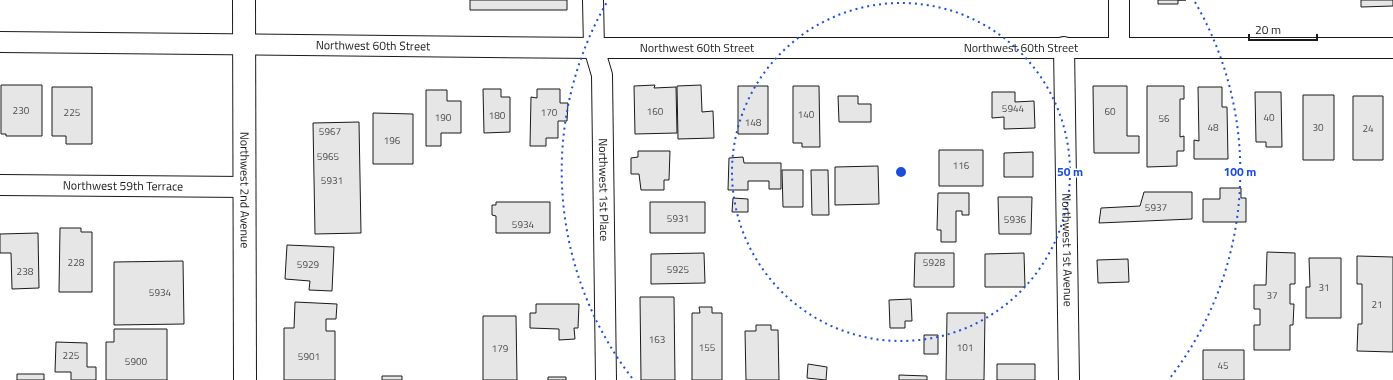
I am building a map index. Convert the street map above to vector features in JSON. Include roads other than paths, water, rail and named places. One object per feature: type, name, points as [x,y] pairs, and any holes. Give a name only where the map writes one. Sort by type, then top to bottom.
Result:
[{"type":"street","name":"Northwest 2nd Avenue","points":[[244,0],[245,380]]},
{"type":"street","name":"Northwest 1st Place","points":[[593,0],[594,48],[602,75],[606,380]]},
{"type":"street","points":[[1119,0],[1119,47]]},
{"type":"street","name":"Northwest 60th Street","points":[[0,42],[594,48],[1393,48]]},
{"type":"street","name":"Northwest 1st Avenue","points":[[1064,47],[1069,380]]},
{"type":"street","name":"Northwest 59th Terrace","points":[[0,185],[245,187]]}]
